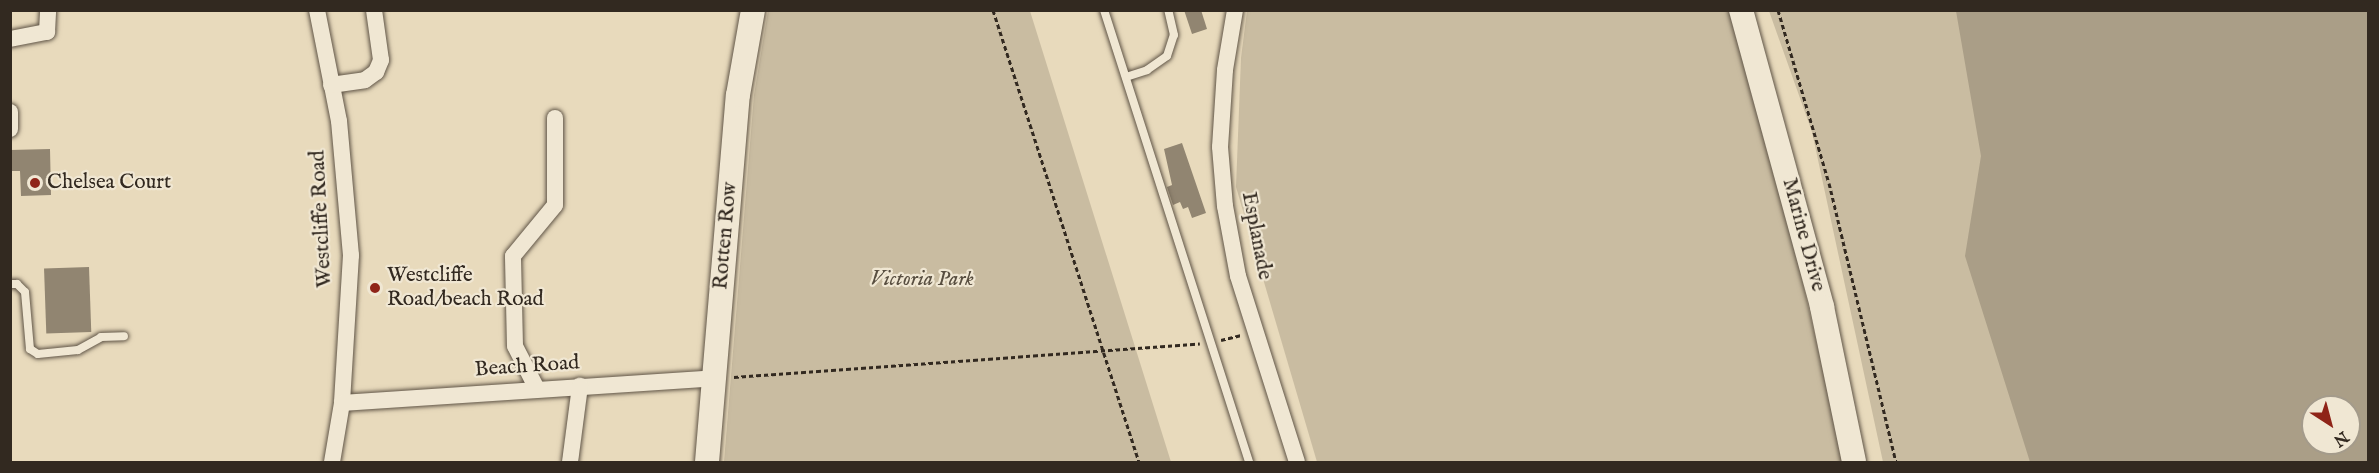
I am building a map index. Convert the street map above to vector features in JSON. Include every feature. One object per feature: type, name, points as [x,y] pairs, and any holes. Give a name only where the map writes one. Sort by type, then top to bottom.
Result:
[{"type":"street","points":[[10,39],[47,32],[48,10]]},
{"type":"street","name":"Westcliffe Road","points":[[317,10],[339,122],[351,255],[342,403],[332,462]]},
{"type":"street","points":[[332,85],[365,80],[376,72],[381,60],[374,10]]},
{"type":"street","name":"Rotten Row","points":[[707,462],[738,94],[753,10]]},
{"type":"street","name":"Esplanade","points":[[1235,10],[1225,70],[1220,147],[1231,244],[1255,330],[1297,462]]},
{"type":"street","name":"Marine Drive","points":[[1741,10],[1822,307],[1854,462]]},
{"type":"street","points":[[10,112],[10,129]]},
{"type":"street","points":[[537,389],[515,346],[513,256],[555,205],[555,118]]},
{"type":"street","name":"Beach Road","points":[[342,403],[714,378]]},
{"type":"street","points":[[570,462],[580,386]]},
{"type":"lane","points":[[1104,10],[1249,462]]},
{"type":"lane","points":[[1126,77],[1147,70],[1167,56],[1174,35],[1168,10]]},
{"type":"lane","points":[[10,284],[18,284],[25,292],[30,349],[38,354],[78,350],[101,337],[124,336]]},
{"type":"path","points":[[993,10],[1139,462]]},
{"type":"path","points":[[1778,10],[1832,194],[1896,462]]},
{"type":"path","points":[[714,378],[1104,353],[1211,343],[1255,330]]},
{"type":"green space","name":"Victoria Park","points":[[768,11],[1030,11],[1171,462],[724,462],[754,95]]},
{"type":"green space","points":[[1247,11],[1729,11],[1780,184],[1844,462],[1317,462],[1236,187],[1241,58]]},
{"type":"green space","points":[[1769,11],[2368,11],[2368,462],[1883,462],[1812,132]]},
{"type":"shaded area","points":[[1956,11],[2368,11],[2368,462],[2030,462],[1965,256],[1981,156]]},
{"type":"building","points":[[1184,10],[1201,10],[1207,29],[1192,34]]},
{"type":"building","points":[[1182,143],[1206,213],[1192,218],[1188,207],[1183,209],[1180,202],[1173,205],[1167,187],[1172,185],[1164,149]]},
{"type":"building","name":"Chelsea Court","points":[[50,149],[51,195],[21,196],[20,171],[10,171],[10,150]]},
{"type":"building","points":[[89,267],[91,332],[46,334],[44,269]]},
{"type":"place","name":"Chelsea Court","points":[[35,183]]},
{"type":"place","name":"Westcliffe Road/beach Road","points":[[375,288]]}]
